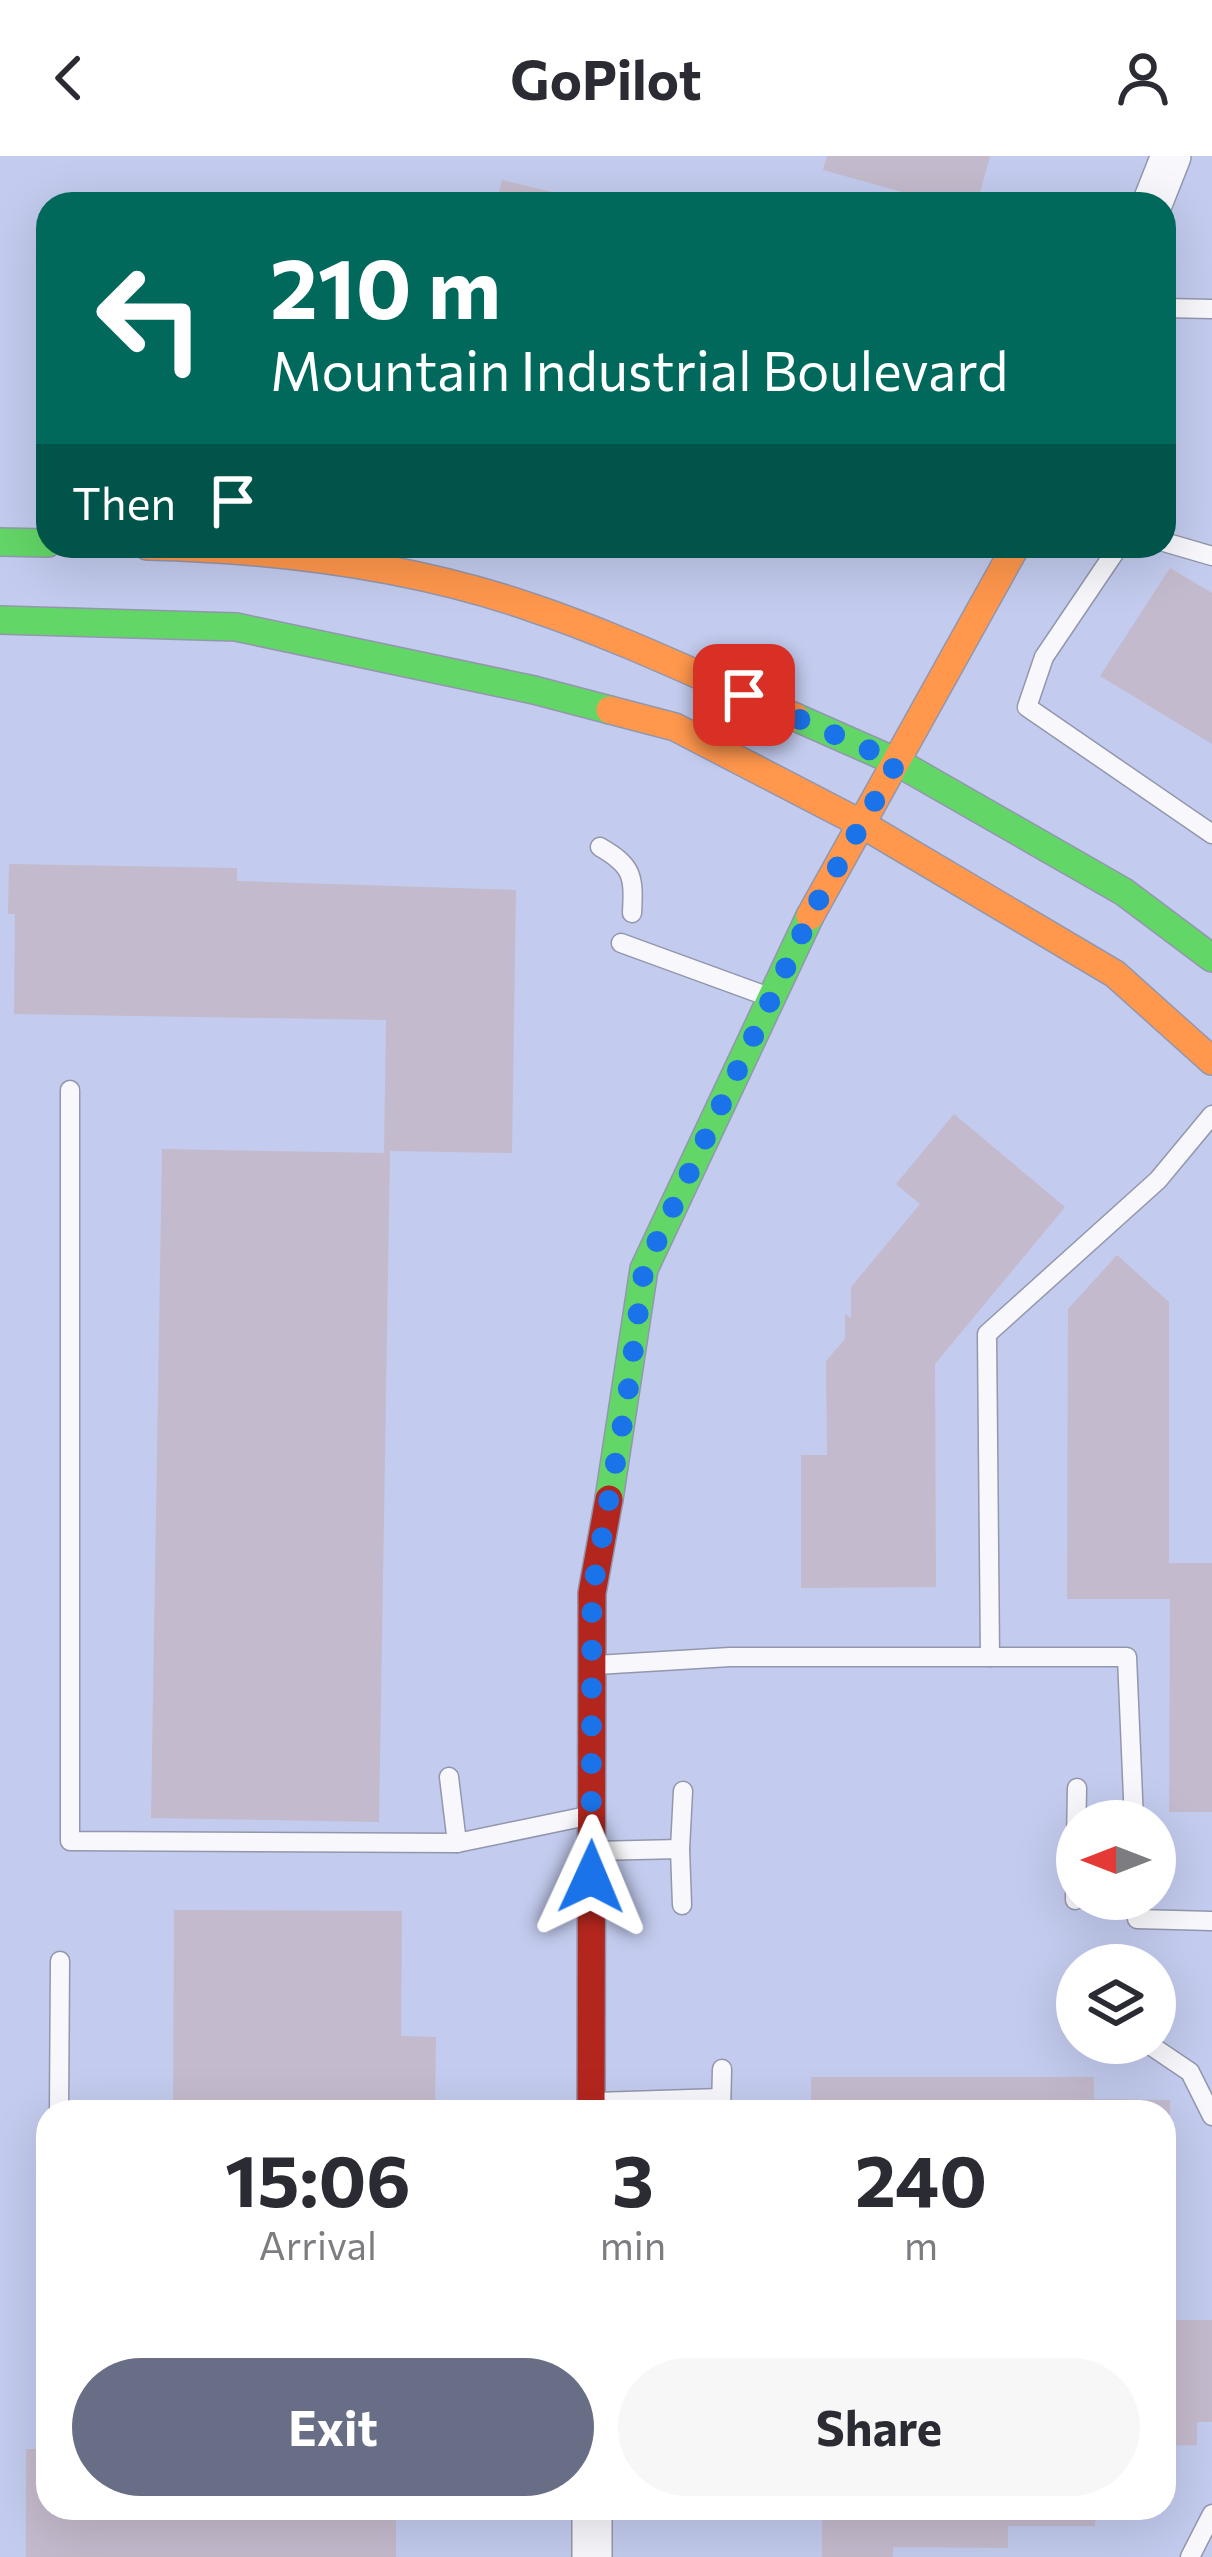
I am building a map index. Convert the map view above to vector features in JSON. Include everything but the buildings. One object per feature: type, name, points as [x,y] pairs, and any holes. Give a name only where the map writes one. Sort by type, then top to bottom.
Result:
[{"type":"main road","points":[[0,542],[36,543]]},
{"type":"main road","points":[[309,558],[381,567],[532,607],[897,762],[1124,892],[1212,958]]},
{"type":"main road","points":[[591,2100],[592,1593],[627,1399],[644,1269],[860,823],[1009,558]]},
{"type":"main road","points":[[0,620],[236,626],[533,689],[675,727],[860,823],[1115,974],[1212,1060]]},
{"type":"street","points":[[1157,192],[1171,156]]},
{"type":"street","points":[[592,2520],[592,2557]]},
{"type":"lane","points":[[1176,308],[1212,309]]},
{"type":"lane","points":[[1176,546],[1212,556]]},
{"type":"lane","points":[[1112,558],[1044,656],[1027,707],[1212,834]]},
{"type":"lane","points":[[601,848],[622,860],[634,881],[632,913]]},
{"type":"lane","points":[[621,943],[772,998]]},
{"type":"lane","points":[[70,1090],[70,1841],[457,1843],[591,1815]]},
{"type":"lane","points":[[990,1657],[987,1334],[1158,1180],[1212,1115]]},
{"type":"lane","points":[[591,1665],[730,1657],[1127,1657],[1133,1800]]},
{"type":"lane","points":[[449,1777],[457,1843]]},
{"type":"lane","points":[[1077,1788],[1077,1800]]},
{"type":"lane","points":[[682,1905],[683,1791]]},
{"type":"lane","points":[[591,1851],[680,1849]]},
{"type":"lane","points":[[1175,1920],[1212,1921]]},
{"type":"lane","points":[[59,2100],[60,1961]]},
{"type":"lane","points":[[1176,2063],[1190,2072],[1212,2116]]},
{"type":"lane","points":[[721,2100],[722,2068]]},
{"type":"lane","points":[[1190,2557],[1212,2514]]},
{"type":"shaded area","points":[[0,156],[1212,156],[1212,2557],[0,2557]]},
{"type":"traffic: fast","points":[[0,542],[36,543]]},
{"type":"traffic: fast","points":[[0,620],[236,627],[610,710]]},
{"type":"traffic: fast","points":[[795,717],[897,762],[1124,892],[1212,958]]},
{"type":"traffic: fast","points":[[609,1499],[644,1269],[810,916]]},
{"type":"traffic: slow","points":[[310,558],[391,570],[486,593],[632,646],[795,717]]},
{"type":"traffic: slow","points":[[810,916],[1009,558]]},
{"type":"traffic: slow","points":[[610,710],[675,727],[860,823],[1115,974],[1212,1061]]},
{"type":"traffic: jam","points":[[591,2100],[592,1593],[609,1499]]},
{"type":"route","points":[[591,1877],[592,1593],[627,1399],[644,1269],[813,910],[897,762],[744,695]]}]
